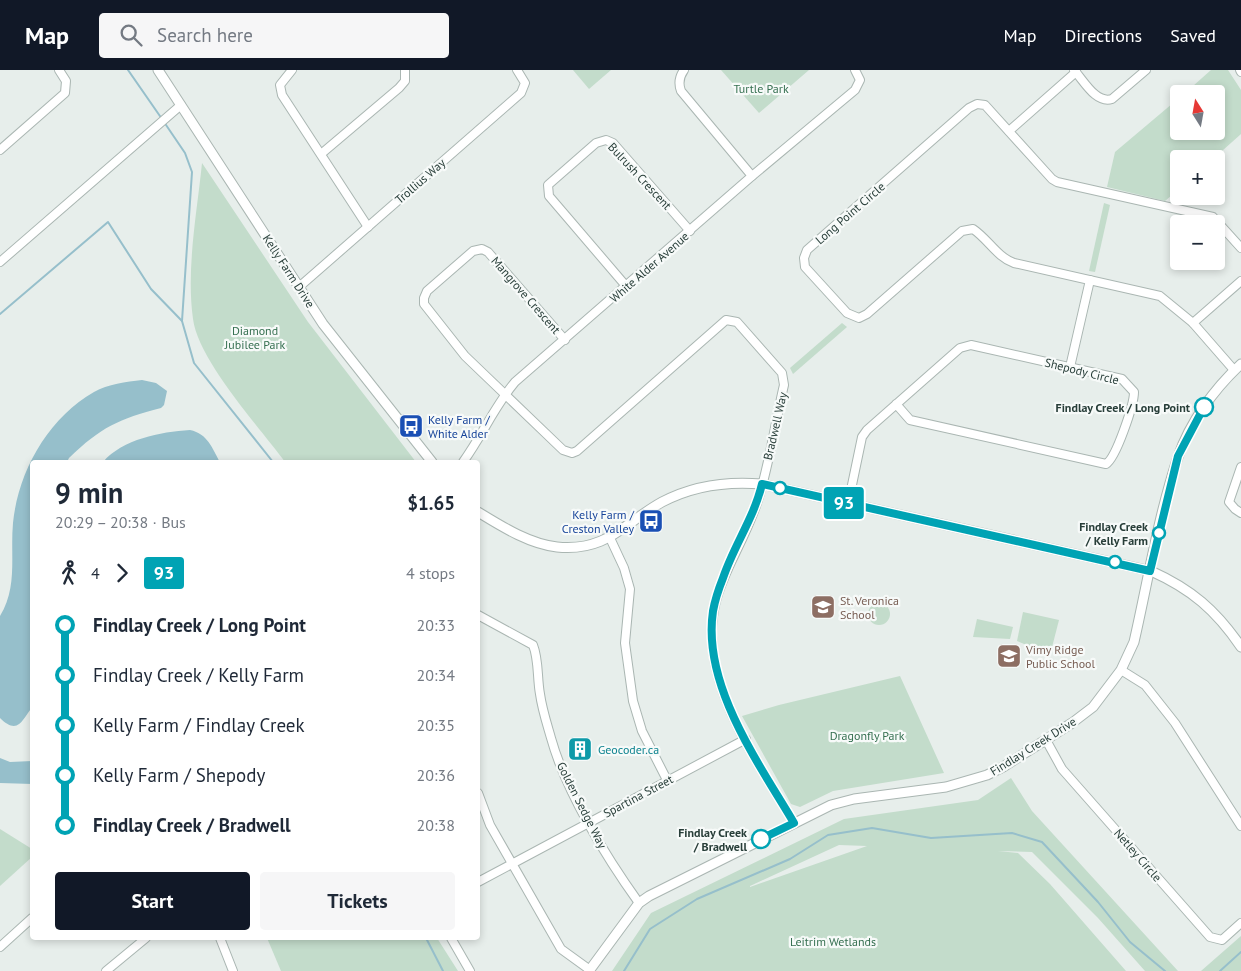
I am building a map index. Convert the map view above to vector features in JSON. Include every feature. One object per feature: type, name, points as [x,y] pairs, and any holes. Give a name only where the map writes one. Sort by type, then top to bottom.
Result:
[{"type":"street","points":[[0,150],[65,93],[66,81],[59,70]]},
{"type":"street","name":"Kelly Farm Drive","points":[[158,70],[323,324],[430,460]]},
{"type":"street","points":[[292,70],[280,85],[282,94],[368,227]]},
{"type":"street","points":[[321,154],[399,88],[405,81],[405,70]]},
{"type":"street","name":"Trollius Way","points":[[299,287],[521,93],[525,83],[517,70]]},
{"type":"street","points":[[684,70],[678,84],[681,91],[752,176]]},
{"type":"street","name":"White Alder Avenue","points":[[464,460],[505,394],[515,382],[690,232],[752,176],[855,90],[860,80],[855,70]]},
{"type":"street","points":[[1009,130],[1075,71],[1098,98],[1105,101],[1112,99],[1146,70]]},
{"type":"street","name":"Long Point Circle","points":[[1238,367],[1193,323],[1160,296],[1004,260],[982,235],[973,229],[962,230],[867,314],[859,318],[846,313],[805,268],[804,258],[807,250],[969,108],[977,104],[985,105],[1052,180],[1213,217],[1241,248]]},
{"type":"street","points":[[0,262],[181,105]]},
{"type":"street","name":"Bulrush Crescent","points":[[626,286],[549,196],[547,191],[548,185],[590,149],[601,140],[613,143],[690,232]]},
{"type":"street","name":"Mangrove Crescent","points":[[505,394],[465,356],[424,304],[427,291],[473,251],[482,249],[488,252],[565,340]]},
{"type":"street","points":[[1070,367],[1090,280]]},
{"type":"street","points":[[1193,323],[1241,281]]},
{"type":"street","name":"Bradwell Way","points":[[505,394],[563,450],[572,453],[577,451],[723,322],[732,320],[743,330],[784,378],[762,484],[749,524],[723,576],[713,611],[713,651],[719,680],[734,718],[794,823]]},
{"type":"street","name":"Shepody Circle","points":[[848,504],[862,437],[867,430],[896,404],[960,348],[971,345],[1122,379],[1134,392],[1134,403],[1114,456],[1106,464],[910,420],[896,404]]},
{"type":"street","name":"Findlay Creek Drive","points":[[590,970],[639,903],[694,872],[830,805],[854,799],[946,786],[987,775],[1046,740],[1093,707],[1121,670],[1134,642],[1178,456],[1206,404],[1238,367]]},
{"type":"street","points":[[1241,468],[1229,502],[1234,509],[1241,513]]},
{"type":"street","points":[[480,513],[540,544],[556,547],[581,546],[610,538],[661,503],[689,490],[718,484],[762,484],[1150,571],[1189,592],[1206,604],[1241,647]]},
{"type":"street","points":[[610,538],[624,568],[630,589],[625,643],[633,701],[642,731],[667,780]]},
{"type":"street","name":"Golden Sedge Way","points":[[480,616],[533,645],[536,654],[540,693],[552,741],[570,787],[589,822],[639,903]]},
{"type":"street","points":[[1121,670],[1145,685],[1175,723],[1241,826]]},
{"type":"street","name":"Spartina Street","points":[[480,881],[746,739]]},
{"type":"street","name":"Netley Circle","points":[[1046,740],[1062,769],[1210,937],[1222,940],[1241,923]]},
{"type":"street","points":[[480,798],[490,825],[561,949],[590,970]]},
{"type":"street","points":[[0,947],[30,920]]},
{"type":"street","points":[[106,971],[144,940]]},
{"type":"street","points":[[221,940],[233,971]]},
{"type":"street","points":[[452,940],[470,971]]},
{"type":"green space","points":[[573,70],[611,70],[589,89]]},
{"type":"green space","name":"Turtle Park","points":[[721,70],[809,70],[759,113]]},
{"type":"green space","points":[[1211,70],[1228,70],[1241,90],[1241,134],[1223,150],[1170,150],[1170,197],[1165,201],[1107,187],[1115,152],[1170,106],[1170,140],[1225,140],[1225,85],[1194,85]]},
{"type":"green space","name":"Diamond Jubilee Park","points":[[202,163],[308,322],[414,460],[283,460],[218,373],[197,336],[191,300],[191,261]]},
{"type":"green space","points":[[1104,203],[1110,205],[1095,272],[1089,271]]},
{"type":"green space","points":[[842,323],[847,327],[793,374],[790,368]]},
{"type":"green space","points":[[879,603],[887,606],[890,614],[887,622],[879,625],[871,622],[868,614],[871,606]]},
{"type":"green space","points":[[1023,612],[1059,620],[1050,655],[1017,641]]},
{"type":"green space","points":[[977,619],[1013,627],[1010,639],[973,637]]},
{"type":"green space","name":"Dragonfly Park","points":[[900,676],[944,773],[833,791],[800,807],[791,804],[742,716],[779,705]]},
{"type":"green space","name":"Leitrim Wetlands","points":[[1011,778],[1032,811],[1178,971],[1145,971],[1098,918],[1032,852],[998,851],[1018,853],[1050,884],[1126,971],[612,971],[651,913],[844,819],[978,800]],"holes":[[[839,845],[867,846],[750,887]]]},
{"type":"green space","points":[[0,829],[30,848],[30,859],[0,886]]},
{"type":"green space","points":[[1241,936],[1241,971],[1201,971]]},
{"type":"green space","points":[[268,940],[438,940],[458,971],[281,971]]},
{"type":"water","points":[[142,380],[156,383],[167,391],[164,405],[161,408],[122,420],[101,431],[80,447],[68,460],[32,460],[49,431],[63,416],[94,392],[117,384]]},
{"type":"water","points":[[190,430],[196,432],[205,438],[219,460],[105,460],[111,454],[131,442],[167,433]]},
{"type":"water","points":[[30,464],[30,711],[20,724],[12,726],[0,718],[0,616],[6,605],[11,582],[12,535],[16,504]]},
{"type":"water","points":[[0,758],[10,762],[30,761],[30,784],[0,783]]},
{"type":"waterway","points":[[128,70],[162,119]]},
{"type":"waterway","points":[[164,122],[185,153],[192,172],[182,321],[194,363],[271,460]]},
{"type":"waterway","points":[[0,314],[108,222],[151,289],[182,321]]},
{"type":"waterway","points":[[624,971],[650,929],[697,899],[790,859],[828,835],[872,828],[931,838],[1012,833],[1042,842],[1098,902],[1130,942],[1165,971]]},
{"type":"waterway","points":[[427,940],[443,971]]},
{"type":"waterway","points":[[1220,971],[1241,952]]},
{"type":"bus line","name":"93","points":[[761,839],[794,823],[734,718],[719,680],[713,651],[712,631],[713,611],[723,576],[749,524],[758,502],[762,484],[1150,571],[1178,456],[1204,407]]},
{"type":"place","name":"Findlay Creek / Long Point","points":[[1204,407]]},
{"type":"place","name":"Kelly Farm / White Alder","points":[[411,426]]},
{"type":"place","name":"Kelly Farm / Creston Valley","points":[[651,521]]},
{"type":"place","name":"Findlay Creek / Kelly Farm","points":[[1159,533]]},
{"type":"place","name":"St. Veronica School","points":[[823,607]]},
{"type":"place","name":"Vimy Ridge Public School","points":[[1009,656]]},
{"type":"place","name":"Geocoder.ca","points":[[580,749]]},
{"type":"place","name":"Findlay Creek / Bradwell","points":[[761,839]]}]
